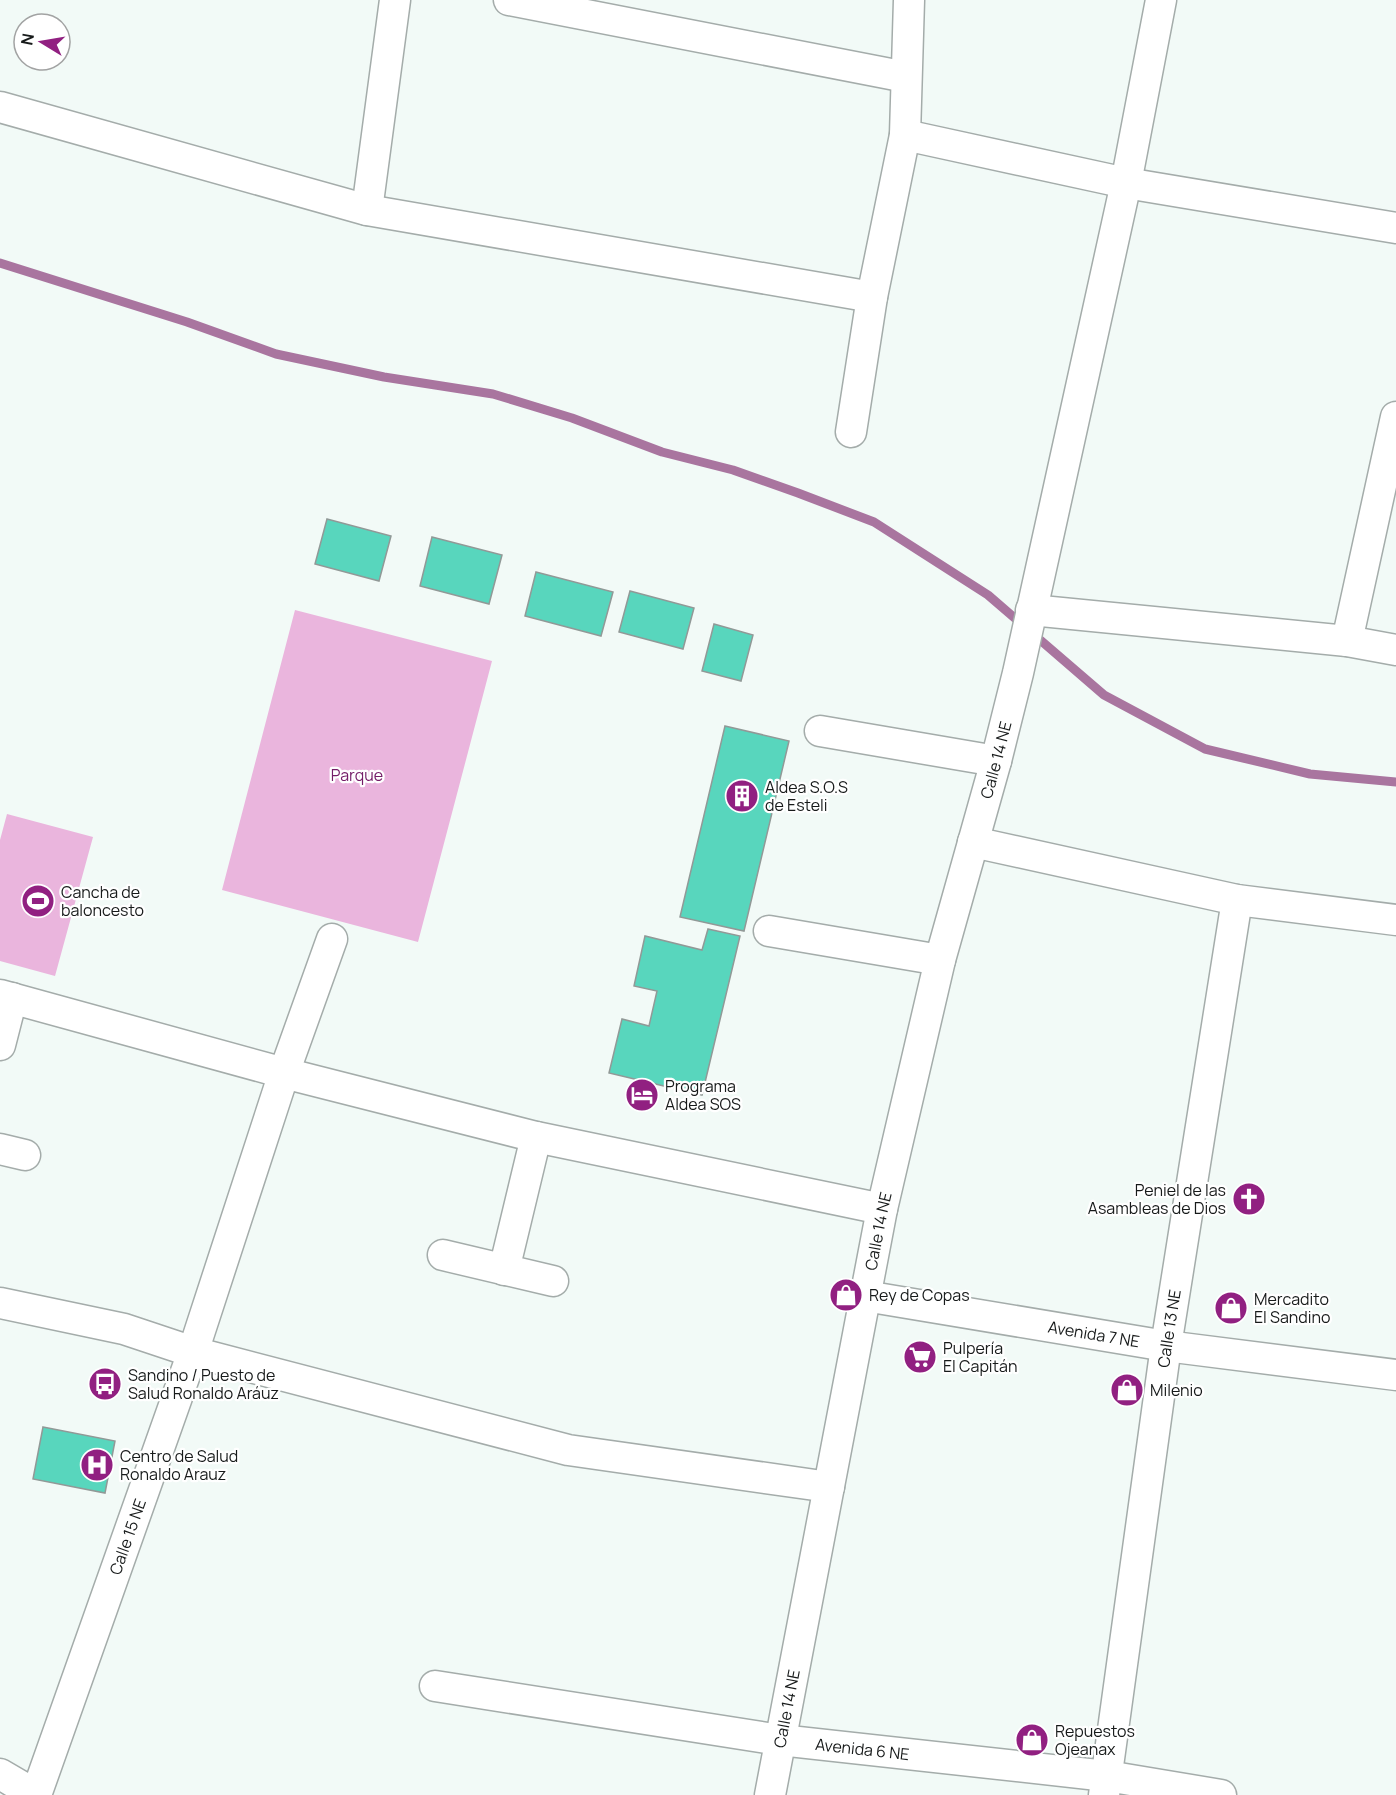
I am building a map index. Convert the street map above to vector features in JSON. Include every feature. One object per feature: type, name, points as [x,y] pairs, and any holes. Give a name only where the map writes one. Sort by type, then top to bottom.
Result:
[{"type":"street","points":[[367,210],[395,0]]},
{"type":"street","points":[[509,0],[906,77]]},
{"type":"street","points":[[851,432],[872,297],[905,135],[909,0]]},
{"type":"street","name":"Calle 14 NE","points":[[770,1795],[882,1209],[940,960],[996,761],[1018,673],[1126,183],[1161,0]]},
{"type":"street","points":[[0,108],[367,210],[872,297]]},
{"type":"street","points":[[905,135],[1126,183],[1396,228]]},
{"type":"street","points":[[1347,641],[1396,417]]},
{"type":"street","points":[[1030,616],[1347,641],[1396,650]]},
{"type":"street","points":[[819,730],[996,761]]},
{"type":"street","points":[[973,842],[1237,900],[1396,920]]},
{"type":"street","name":"Calle 13 NE","points":[[1105,1786],[1166,1346],[1237,900]]},
{"type":"street","points":[[769,931],[940,960]]},
{"type":"street","name":"Calle 15 NE","points":[[36,1795],[193,1352],[284,1072],[332,939]]},
{"type":"street","points":[[0,1046],[6,996],[284,1072],[536,1137],[882,1209]]},
{"type":"street","points":[[504,1270],[536,1137]]},
{"type":"street","points":[[443,1255],[553,1281]]},
{"type":"street","name":"Avenida 7 NE","points":[[865,1296],[1166,1346],[1396,1375]]},
{"type":"street","points":[[0,1303],[124,1329],[193,1352],[568,1450],[830,1487]]},
{"type":"street","name":"Avenida 6 NE","points":[[435,1686],[780,1740],[1105,1786],[1221,1795]]},
{"type":"street","points":[[0,1773],[36,1795]]},
{"type":"green space","name":"Parque","points":[[295,610],[492,661],[418,942],[222,890]]},
{"type":"green space","name":"Cancha de baloncesto","points":[[7,814],[93,837],[55,976],[0,961],[0,840]]},
{"type":"building","points":[[327,519],[391,536],[379,581],[315,564]]},
{"type":"building","points":[[432,537],[502,555],[489,604],[420,586]]},
{"type":"building","points":[[536,572],[613,592],[601,636],[525,616]]},
{"type":"building","points":[[630,591],[694,608],[683,649],[619,632]]},
{"type":"building","points":[[714,624],[753,635],[741,681],[702,671]]},
{"type":"building","name":"Aldea S.O.S de Esteli","points":[[725,726],[789,741],[744,931],[680,917]]},
{"type":"building","points":[[708,929],[740,936],[702,1095],[609,1073],[622,1019],[649,1026],[657,991],[634,986],[645,936],[702,950]]},
{"type":"building","points":[[43,1427],[115,1441],[105,1493],[33,1479]]},
{"type":"waterway","points":[[0,263],[187,322],[276,354],[384,377],[493,394],[572,418],[662,452],[733,470],[798,493],[874,522],[988,595],[1104,695],[1205,749],[1310,774],[1396,782]]},
{"type":"place","name":"Aldea S.O.S de Esteli","points":[[742,796]]},
{"type":"place","name":"Cancha de baloncesto","points":[[38,901]]},
{"type":"place","name":"Programa Aldea SOS","points":[[642,1095]]},
{"type":"place","name":"Peniel de las Asambleas de Dios","points":[[1249,1199]]},
{"type":"place","name":"Rey de Copas","points":[[846,1295]]},
{"type":"place","name":"Mercadito El Sandino","points":[[1231,1308]]},
{"type":"place","name":"Pulpería El Capitán","points":[[920,1357]]},
{"type":"place","name":"Sandino / Puesto de Salud Ronaldo Aráuz","points":[[105,1384]]},
{"type":"place","name":"Milenio","points":[[1127,1390]]},
{"type":"place","name":"Centro de Salud Ronaldo Arauz","points":[[97,1465]]},
{"type":"place","name":"Repuestos Ojeanax","points":[[1032,1740]]}]
